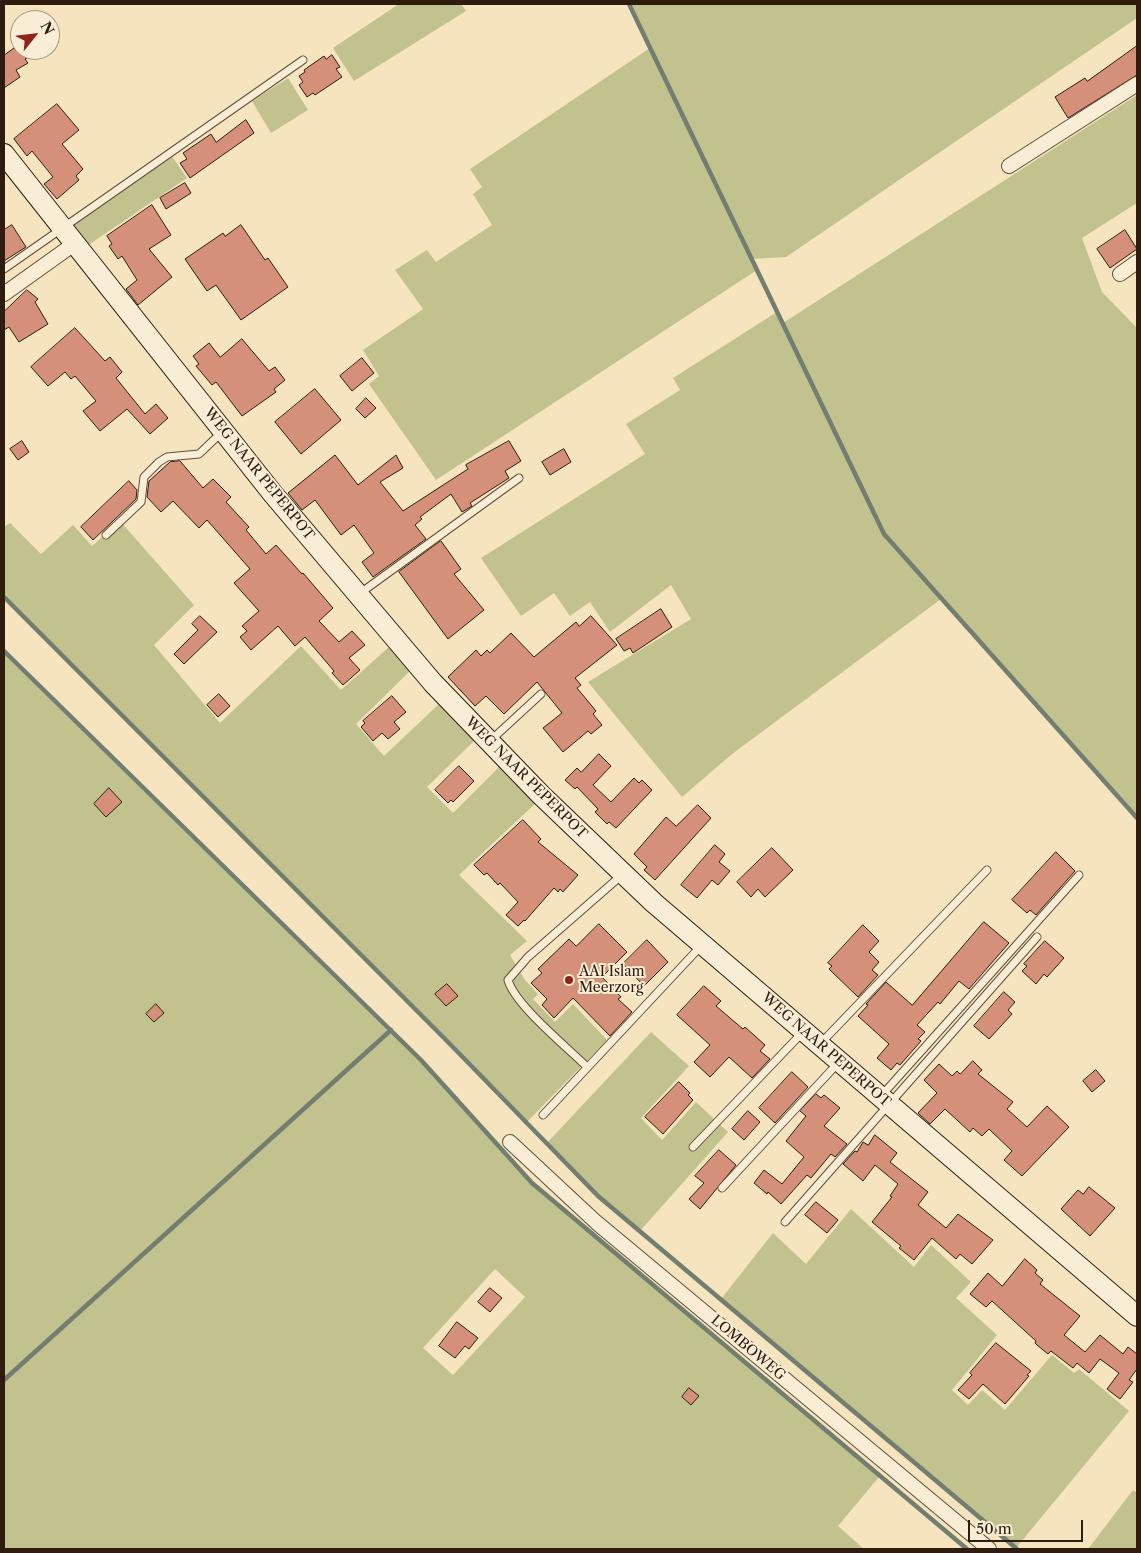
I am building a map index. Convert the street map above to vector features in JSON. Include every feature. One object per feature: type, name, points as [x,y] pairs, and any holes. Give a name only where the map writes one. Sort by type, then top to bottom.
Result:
[{"type":"street","points":[[1009,166],[1137,84]]},
{"type":"street","name":"WEG NAAR PEPERPOT","points":[[4,154],[224,431],[358,594],[434,683],[490,742],[623,874],[839,1062],[1137,1316]]},
{"type":"street","points":[[4,294],[69,237]]},
{"type":"street","points":[[1120,274],[1137,262]]},
{"type":"street","name":"LOMBOWEG","points":[[510,1142],[605,1229],[989,1549]]},
{"type":"lane","points":[[4,269],[69,237],[303,60]]},
{"type":"lane","points":[[106,535],[141,502],[144,477],[159,462],[167,457],[188,457],[198,454],[224,431]]},
{"type":"lane","points":[[358,594],[519,478]]},
{"type":"lane","points":[[490,742],[541,694]]},
{"type":"lane","points":[[820,1045],[987,870]]},
{"type":"lane","points":[[587,1067],[522,1003],[510,989],[508,980],[528,958],[623,874]]},
{"type":"lane","points":[[785,1222],[884,1100],[1079,875]]},
{"type":"lane","points":[[884,1100],[1037,937]]},
{"type":"lane","points":[[543,1115],[703,944]]},
{"type":"lane","points":[[693,1147],[804,1031]]},
{"type":"lane","points":[[722,1188],[839,1062]]},
{"type":"green space","points":[[399,4],[461,4],[466,11],[354,81],[333,48]]},
{"type":"green space","points":[[629,4],[1137,4],[1137,18],[786,257],[752,259],[757,270],[436,480],[369,384],[379,376],[363,350],[423,309],[395,270],[427,250],[436,262],[492,225],[473,194],[482,187],[470,169],[650,48]]},
{"type":"green space","points":[[288,78],[308,110],[271,133],[252,101]]},
{"type":"green space","points":[[1137,95],[1137,203],[1082,238],[1102,292],[1137,328],[1137,818],[941,599],[732,754],[682,797],[588,682],[691,619],[671,585],[610,632],[590,602],[570,616],[554,593],[521,616],[481,558],[645,454],[626,424],[680,390],[673,378],[777,312],[783,323]]},
{"type":"green space","points":[[171,155],[187,178],[87,246],[71,226]]},
{"type":"green space","points":[[120,521],[194,605],[154,645],[220,723],[301,646],[341,690],[389,647],[411,670],[356,724],[384,756],[441,702],[476,739],[427,787],[453,813],[501,765],[537,802],[459,875],[527,941],[510,955],[525,980],[538,994],[533,999],[555,1022],[573,1004],[607,1040],[526,1123],[447,1041],[4,597],[4,527],[10,523],[41,554],[73,525],[92,546]]},
{"type":"green space","points":[[4,651],[421,1060],[532,1183],[879,1477],[838,1526],[864,1549],[4,1549]],"holes":[[[495,1269],[525,1297],[453,1375],[423,1348]]]},
{"type":"green space","points":[[651,1032],[689,1066],[641,1118],[662,1140],[696,1102],[728,1132],[640,1231],[598,1196],[546,1144]]},
{"type":"green space","points":[[851,1209],[914,1267],[931,1245],[971,1282],[956,1298],[997,1335],[952,1390],[968,1405],[982,1390],[1005,1410],[1052,1355],[1074,1373],[1079,1369],[1129,1411],[1016,1548],[721,1299],[773,1233],[806,1264]]},
{"type":"green space","points":[[1133,1490],[1137,1493],[1137,1549],[1088,1549]]},
{"type":"building","points":[[1137,46],[1137,75],[1068,118],[1055,97],[1085,78],[1087,81]]},
{"type":"building","points":[[10,51],[10,60],[26,60],[28,63],[16,70],[20,77],[4,88],[4,53]]},
{"type":"building","points":[[332,55],[340,67],[336,69],[342,77],[315,95],[313,93],[307,97],[299,85],[303,82],[299,76],[305,72],[304,70],[324,56],[326,59]]},
{"type":"building","points":[[57,104],[79,130],[62,144],[83,169],[76,176],[79,180],[57,199],[44,184],[53,177],[32,151],[27,156],[14,139]]},
{"type":"building","points":[[246,120],[254,133],[190,178],[180,163],[187,159],[183,153],[211,134],[216,142]]},
{"type":"building","points":[[185,183],[191,193],[166,209],[160,198]]},
{"type":"building","points":[[152,205],[171,235],[149,249],[172,277],[138,305],[126,289],[137,280],[122,256],[118,259],[109,246],[112,244],[107,236]]},
{"type":"building","points":[[12,225],[26,247],[4,261],[4,230]]},
{"type":"building","points":[[241,225],[265,260],[268,258],[288,287],[241,320],[216,285],[207,291],[185,259],[223,233],[225,236]]},
{"type":"building","points":[[1125,230],[1137,249],[1110,268],[1097,249]]},
{"type":"building","points":[[27,290],[38,299],[35,302],[48,324],[19,342],[9,327],[4,330],[4,312]]},
{"type":"building","points":[[75,328],[105,361],[110,357],[122,372],[116,378],[145,414],[156,404],[168,418],[150,434],[127,409],[100,431],[83,411],[96,401],[75,376],[71,379],[65,372],[48,386],[31,367]]},
{"type":"building","points":[[242,339],[269,371],[275,367],[285,380],[274,389],[276,392],[242,416],[216,382],[212,385],[196,366],[199,364],[193,356],[209,343],[220,357]]},
{"type":"building","points":[[362,358],[374,373],[352,391],[340,376]]},
{"type":"building","points":[[315,389],[341,420],[301,454],[275,422]]},
{"type":"building","points":[[366,398],[376,408],[365,418],[356,409]]},
{"type":"building","points":[[22,441],[29,452],[18,460],[10,449]]},
{"type":"building","points":[[509,441],[521,461],[505,471],[509,478],[470,503],[472,506],[462,512],[451,494],[420,517],[422,519],[415,525],[426,539],[373,577],[362,562],[374,553],[354,525],[341,535],[315,500],[302,510],[288,493],[335,455],[358,485],[396,455],[403,468],[380,482],[403,511],[468,469],[466,465]]},
{"type":"building","points":[[564,449],[571,462],[550,475],[542,462]]},
{"type":"building","points":[[180,461],[203,488],[213,479],[231,497],[226,502],[249,527],[246,530],[266,554],[276,545],[303,573],[333,608],[319,621],[339,642],[352,631],[365,645],[349,658],[360,670],[343,685],[332,673],[334,671],[305,637],[295,646],[278,626],[251,650],[240,637],[247,631],[242,626],[259,611],[234,583],[250,569],[207,520],[199,528],[173,501],[161,512],[147,497],[149,481],[170,462]]},
{"type":"building","points":[[129,481],[137,490],[136,499],[93,540],[81,527]]},
{"type":"building","points":[[441,541],[461,569],[454,574],[484,610],[448,639],[399,572]]},
{"type":"building","points":[[661,609],[672,627],[633,653],[630,648],[624,651],[616,639]]},
{"type":"building","points":[[200,616],[217,632],[184,664],[174,654],[198,630],[192,624]]},
{"type":"building","points":[[591,616],[617,645],[575,678],[581,685],[577,688],[596,711],[593,714],[602,725],[591,734],[588,731],[563,752],[543,728],[562,713],[537,682],[504,714],[486,696],[475,706],[448,677],[476,650],[481,656],[487,650],[490,653],[511,633],[534,657],[576,622],[579,626]]},
{"type":"building","points":[[219,694],[230,706],[218,717],[207,705]]},
{"type":"building","points":[[392,696],[406,712],[394,722],[400,729],[388,739],[382,733],[373,741],[361,727],[365,723],[363,721]]},
{"type":"building","points":[[599,754],[611,766],[593,785],[611,802],[634,778],[639,783],[642,780],[652,790],[616,828],[609,822],[607,824],[595,812],[598,809],[577,787],[575,789],[565,780],[577,768],[581,772]]},
{"type":"building","points":[[459,766],[474,781],[453,802],[451,800],[448,803],[435,790]]},
{"type":"building","points":[[109,788],[122,802],[106,817],[94,804]]},
{"type":"building","points":[[698,805],[711,818],[655,880],[644,870],[647,867],[634,854],[666,817],[676,826]]},
{"type":"building","points":[[523,820],[541,839],[538,842],[578,875],[563,892],[560,889],[558,892],[554,888],[525,921],[518,926],[506,915],[518,902],[500,883],[498,885],[487,873],[484,875],[474,865]]},
{"type":"building","points":[[715,845],[725,854],[719,862],[730,871],[718,885],[712,880],[697,898],[681,885]]},
{"type":"building","points":[[772,848],[793,870],[765,897],[758,889],[751,897],[737,882]]},
{"type":"building","points":[[1056,852],[1075,871],[1036,915],[1030,910],[1027,913],[1012,900]]},
{"type":"building","points":[[984,922],[1009,943],[969,989],[959,981],[940,1004],[938,1002],[917,1025],[925,1032],[918,1039],[921,1041],[900,1065],[897,1063],[891,1070],[877,1058],[889,1044],[858,1016],[886,982],[912,1005]]},
{"type":"building","name":"AAI Islam Meerzorg","points":[[599,924],[627,952],[602,977],[621,997],[618,999],[632,1012],[610,1036],[573,998],[554,1018],[542,1005],[547,999],[531,983],[542,973],[538,969],[569,939],[576,946]]},
{"type":"building","points":[[863,925],[879,941],[869,952],[879,962],[872,970],[878,975],[858,997],[829,969],[832,966],[828,963]]},
{"type":"building","points":[[647,940],[668,962],[644,986],[623,964]]},
{"type":"building","points":[[1045,941],[1064,958],[1047,977],[1044,974],[1036,984],[1022,971],[1027,966],[1024,964]]},
{"type":"building","points":[[447,984],[458,996],[446,1006],[435,994]]},
{"type":"building","points":[[704,986],[721,1001],[716,1006],[743,1029],[745,1027],[765,1045],[760,1051],[770,1059],[752,1078],[729,1057],[710,1077],[694,1062],[710,1045],[677,1015]]},
{"type":"building","points":[[1004,992],[1015,1002],[1008,1010],[1012,1014],[989,1039],[974,1026]]},
{"type":"building","points":[[156,1004],[164,1013],[154,1022],[146,1014]]},
{"type":"building","points":[[973,1061],[982,1070],[978,1074],[1013,1102],[1007,1109],[1027,1127],[1047,1106],[1069,1127],[1022,1176],[1004,1160],[1012,1151],[989,1129],[982,1136],[973,1128],[970,1132],[945,1109],[930,1124],[918,1113],[937,1093],[924,1080],[939,1064],[952,1076],[957,1071],[960,1074]]},
{"type":"building","points":[[1096,1070],[1105,1081],[1092,1092],[1083,1081]]},
{"type":"building","points":[[792,1072],[808,1087],[775,1123],[759,1108]]},
{"type":"building","points":[[679,1082],[690,1093],[688,1095],[693,1100],[663,1134],[645,1117]]},
{"type":"building","points":[[816,1094],[821,1098],[824,1095],[840,1108],[824,1126],[847,1144],[835,1157],[831,1154],[811,1178],[807,1175],[781,1204],[754,1183],[764,1170],[782,1184],[804,1157],[786,1141],[806,1116],[800,1111]]},
{"type":"building","points":[[748,1111],[760,1122],[744,1140],[732,1129]]},
{"type":"building","points":[[875,1135],[897,1153],[890,1162],[928,1192],[918,1205],[946,1228],[958,1214],[993,1240],[972,1264],[960,1254],[956,1259],[932,1238],[914,1260],[899,1248],[901,1246],[872,1222],[892,1197],[890,1196],[898,1184],[875,1165],[863,1181],[843,1164],[855,1151],[857,1152],[863,1142],[868,1145]]},
{"type":"building","points":[[719,1150],[736,1165],[700,1209],[689,1199],[704,1183],[695,1176]]},
{"type":"building","points":[[1089,1187],[1115,1208],[1090,1236],[1061,1209],[1078,1190],[1083,1194]]},
{"type":"building","points":[[816,1202],[838,1220],[827,1233],[805,1215]]},
{"type":"building","points":[[1025,1259],[1037,1270],[1035,1273],[1043,1280],[1040,1284],[1080,1316],[1064,1335],[1085,1352],[1100,1335],[1123,1354],[1128,1347],[1137,1354],[1137,1369],[1129,1380],[1133,1382],[1120,1399],[1107,1389],[1119,1373],[1100,1359],[1089,1373],[1077,1363],[1073,1368],[1051,1351],[1048,1354],[1037,1345],[1036,1341],[992,1301],[986,1307],[970,1294],[988,1273],[1002,1286]]},
{"type":"building","points":[[490,1288],[502,1298],[490,1312],[478,1302]]},
{"type":"building","points":[[457,1322],[478,1338],[469,1349],[465,1346],[455,1358],[439,1346]]},
{"type":"building","points":[[996,1343],[1031,1371],[1027,1375],[1029,1376],[1005,1404],[983,1384],[969,1399],[958,1390]]},
{"type":"building","points":[[689,1388],[699,1396],[691,1405],[682,1397]]},
{"type":"waterway","points":[[629,4],[884,534],[1137,818]]},
{"type":"waterway","points":[[4,597],[447,1041],[598,1196],[1017,1549]]},
{"type":"waterway","points":[[4,651],[421,1060],[532,1183],[967,1549]]},
{"type":"waterway","points":[[4,1380],[391,1030]]},
{"type":"place","name":"AAI Islam Meerzorg","points":[[569,980]]}]
